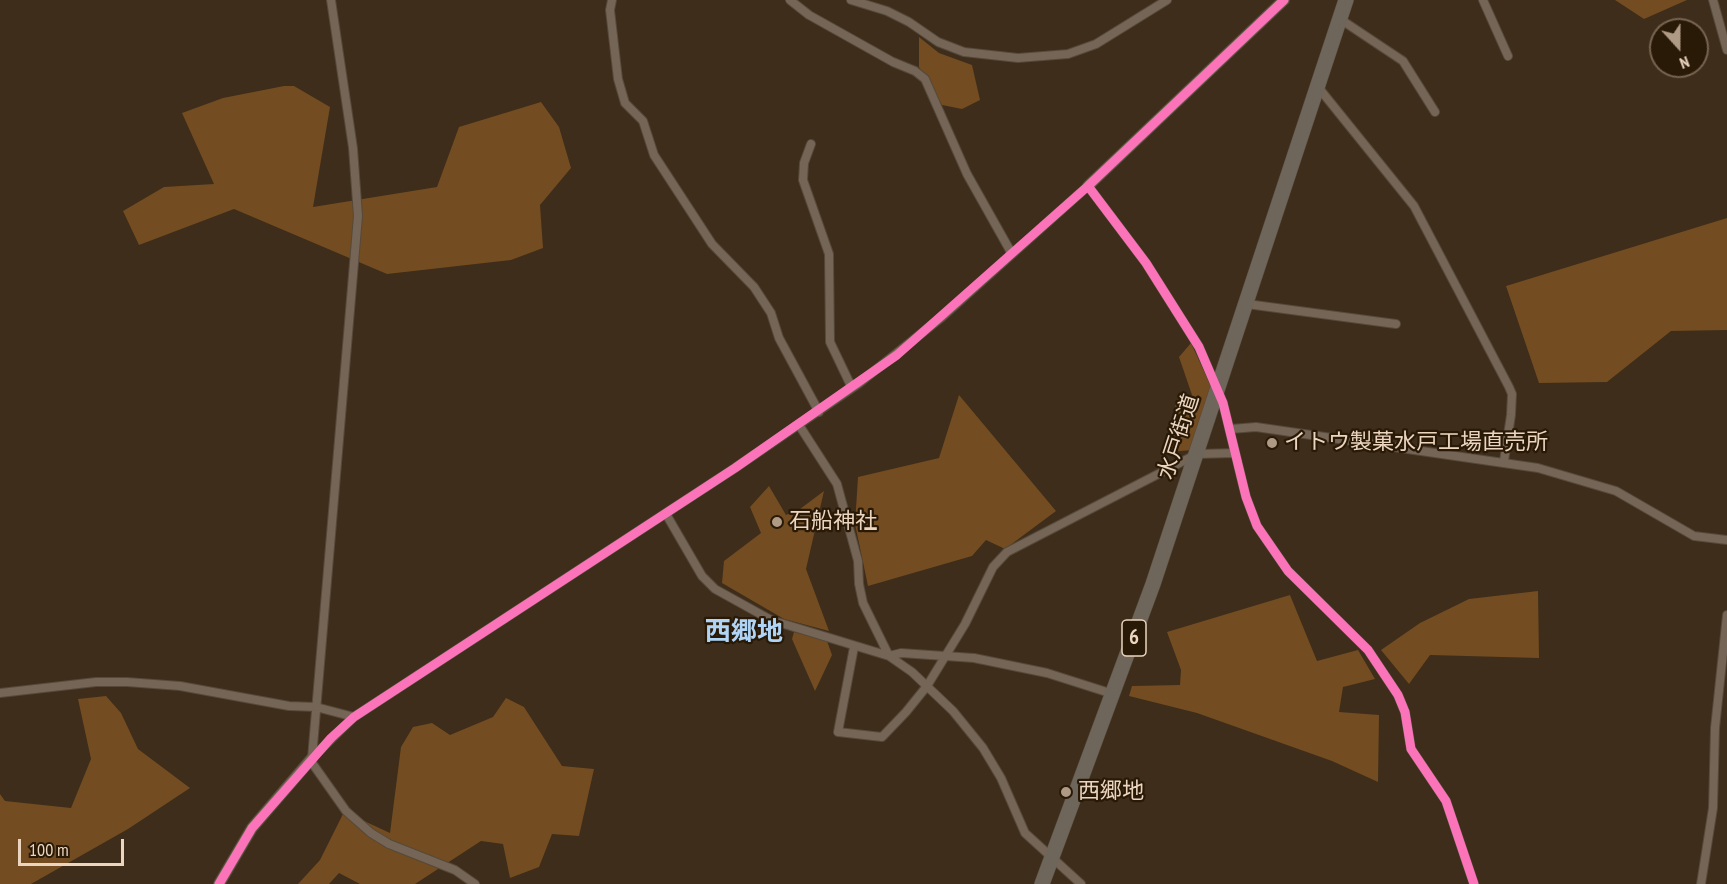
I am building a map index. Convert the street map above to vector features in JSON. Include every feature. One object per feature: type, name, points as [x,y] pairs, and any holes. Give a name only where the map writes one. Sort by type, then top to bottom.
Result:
[{"type":"highway","name":"水戸街道","points":[[1042,884],[1113,694],[1197,454],[1346,0]]},
{"type":"street","points":[[332,0],[354,148],[358,216],[311,759],[350,816],[371,833],[389,844],[455,870],[474,884]]},
{"type":"street","points":[[612,0],[610,10],[618,79],[626,103],[643,121],[654,155],[712,244],[754,287],[771,314],[779,338],[819,412]]},
{"type":"street","points":[[790,0],[809,15],[893,62],[915,71],[925,79],[967,174],[1012,254]]},
{"type":"street","points":[[851,0],[909,21],[938,42],[964,52],[1018,58],[1068,54],[1096,44],[1167,0]]},
{"type":"street","points":[[219,884],[252,828],[311,759],[354,717],[666,514],[852,388],[942,317],[1088,186],[1284,0]]},
{"type":"street","points":[[1483,0],[1508,56]]},
{"type":"street","points":[[1713,0],[1727,50]]},
{"type":"street","points":[[1340,19],[1403,61],[1435,112]]},
{"type":"street","points":[[1318,87],[1414,206],[1494,356],[1512,393],[1504,461]]},
{"type":"street","points":[[811,144],[804,163],[803,180],[829,254],[830,342],[852,388]]},
{"type":"street","points":[[1088,186],[1146,263],[1182,317],[1218,389],[1231,429],[1246,497],[1257,526],[1288,571],[1368,650],[1398,695],[1405,712],[1411,749],[1446,801],[1474,884]]},
{"type":"street","points":[[1247,304],[1396,324]]},
{"type":"street","points":[[799,426],[837,484],[858,561],[859,585],[863,603],[889,656]]},
{"type":"street","points":[[1231,429],[1256,427],[1504,461],[1538,468],[1605,486],[1694,536],[1727,540]]},
{"type":"street","points":[[854,647],[838,732],[882,737],[906,712],[946,658],[993,567],[1006,552],[1197,454],[1235,453]]},
{"type":"street","points":[[666,514],[702,576],[715,589],[771,620],[889,656],[927,686],[968,728],[991,760],[1020,825],[1081,884]]},
{"type":"street","points":[[1701,884],[1713,808],[1715,728],[1727,615]]},
{"type":"street","points":[[889,656],[901,652],[946,658],[974,658],[1047,673],[1113,694]]},
{"type":"street","points":[[0,693],[96,681],[127,682],[180,686],[289,706],[316,707],[354,717]]},
{"type":"shaded area","points":[[1615,0],[1687,0],[1644,19]]},
{"type":"shaded area","points":[[919,37],[939,53],[972,65],[980,100],[962,109],[942,105],[919,67]]},
{"type":"shaded area","points":[[294,86],[330,107],[313,207],[437,187],[459,127],[541,102],[559,127],[571,168],[540,205],[543,248],[511,260],[387,274],[234,209],[139,245],[123,211],[164,187],[214,184],[182,113],[223,98]]},
{"type":"shaded area","points":[[1727,218],[1727,330],[1671,331],[1607,382],[1539,383],[1506,286]]},
{"type":"shaded area","points":[[1191,343],[1211,386],[1193,450],[1168,452],[1176,402],[1192,395],[1179,357]]},
{"type":"shaded area","points":[[959,395],[1056,511],[1005,549],[986,540],[972,556],[868,586],[855,524],[858,477],[939,458]]},
{"type":"shaded area","points":[[769,486],[786,515],[800,509],[824,491],[806,569],[829,631],[784,619],[722,583],[724,561],[761,533],[750,507]]},
{"type":"shaded area","points":[[1538,591],[1539,658],[1430,655],[1409,684],[1381,650],[1420,623],[1469,599]]},
{"type":"shaded area","points":[[1290,595],[1317,661],[1358,650],[1375,679],[1343,687],[1339,712],[1379,715],[1378,782],[1332,761],[1197,713],[1129,696],[1132,686],[1180,685],[1181,670],[1167,632]]},
{"type":"shaded area","points":[[794,632],[827,641],[832,655],[815,691],[792,639]]},
{"type":"shaded area","points":[[106,696],[121,713],[138,749],[190,788],[128,829],[31,884],[0,884],[0,794],[5,801],[71,808],[91,759],[78,699]]},
{"type":"shaded area","points":[[506,698],[524,707],[562,766],[594,769],[579,836],[552,834],[539,867],[510,878],[503,844],[481,841],[415,884],[360,884],[339,873],[329,884],[298,884],[320,860],[346,808],[362,820],[390,833],[401,747],[413,727],[432,723],[450,735],[493,717]]},
{"type":"cycle path","points":[[219,884],[252,828],[331,738],[354,717],[735,468],[897,355],[1088,186],[1284,0]]},
{"type":"cycle path","points":[[1088,186],[1146,263],[1199,347],[1223,403],[1246,497],[1257,526],[1288,571],[1368,650],[1398,695],[1405,712],[1411,749],[1446,801],[1474,884]]},
{"type":"place","name":"イトウ製菓水戸工場直売所","points":[[1272,443]]},
{"type":"place","name":"石船神社","points":[[777,522]]},
{"type":"place","name":"西郷地","points":[[1066,792]]},
{"type":"district","name":"西郷地","points":[[744,633]]}]
